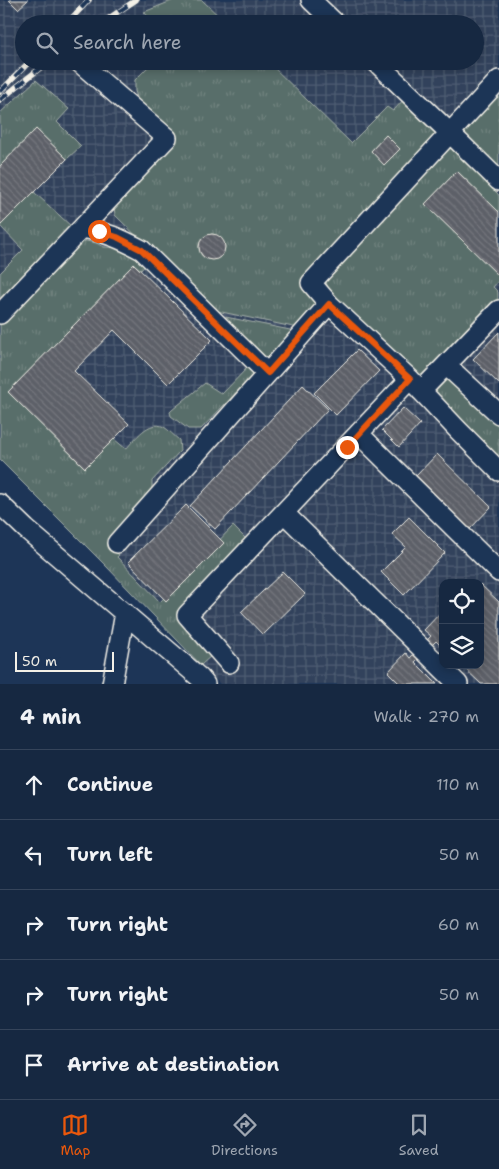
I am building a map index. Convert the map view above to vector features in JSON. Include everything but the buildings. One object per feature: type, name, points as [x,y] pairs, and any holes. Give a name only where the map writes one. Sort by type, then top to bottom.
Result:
[{"type":"lane","points":[[311,0],[327,15]]},
{"type":"lane","points":[[0,314],[167,138],[88,70]]},
{"type":"lane","points":[[384,70],[499,181]]},
{"type":"lane","points":[[499,80],[311,283],[329,304],[415,385],[499,471]]},
{"type":"lane","points":[[82,228],[117,237],[142,250],[268,373]]},
{"type":"lane","points":[[117,543],[329,304]]},
{"type":"lane","points":[[229,663],[187,616],[359,434],[415,385],[446,365],[499,310]]},
{"type":"lane","points":[[446,365],[499,414]]},
{"type":"lane","points":[[359,434],[499,572]]},
{"type":"lane","points":[[0,504],[26,529],[205,684]]},
{"type":"lane","points":[[284,513],[458,684]]},
{"type":"lane","points":[[0,523],[10,523],[26,529]]},
{"type":"lane","points":[[112,684],[125,614]]},
{"type":"shaded area","points":[[0,0],[499,0],[499,684],[220,684],[0,460]]},
{"type":"green space","points":[[174,0],[202,0],[218,15],[147,15],[144,12]]},
{"type":"green space","points":[[145,70],[276,70],[351,143],[387,107],[393,111],[407,96],[433,123],[438,137],[302,281],[320,299],[320,305],[298,328],[212,310],[115,215],[114,207],[174,138],[139,103],[135,91],[135,80]],"holes":[[[386,135],[400,149],[384,164],[371,151]],[[212,234],[223,240],[225,249],[221,257],[209,260],[201,255],[199,245],[205,237]]]},
{"type":"green space","points":[[36,80],[69,109],[57,122],[81,146],[67,159],[36,129],[0,166],[0,113]]},
{"type":"green space","points":[[499,95],[499,171],[462,134]]},
{"type":"green space","points":[[449,145],[499,195],[499,212],[457,171],[425,204],[499,276],[499,280],[493,287],[498,292],[498,301],[424,375],[418,375],[344,306],[327,286],[326,280]]},
{"type":"green space","points":[[34,192],[72,227],[0,303],[0,273],[23,250],[0,226]]},
{"type":"green space","points":[[80,241],[96,243],[104,247],[128,248],[149,261],[141,270],[134,264],[8,392],[85,468],[114,439],[126,449],[143,431],[153,426],[164,427],[179,440],[180,451],[152,481],[152,494],[107,542],[119,555],[117,557],[160,602],[233,526],[249,542],[180,614],[212,655],[201,665],[0,460],[0,321]]},
{"type":"green space","points":[[216,315],[295,331],[265,362]]},
{"type":"green space","points":[[248,367],[254,374],[201,429],[188,429],[171,416],[170,412],[172,410],[205,383],[222,394]]},
{"type":"green space","points":[[445,380],[454,382],[499,427],[499,458],[429,388]]},
{"type":"railway","points":[[75,15],[89,0]]},
{"type":"railway","points":[[114,15],[136,0]]},
{"type":"railway","points":[[0,92],[21,70]]},
{"type":"railway","points":[[0,100],[38,70]]},
{"type":"route","points":[[99,231],[117,237],[142,250],[268,373],[329,304],[410,379],[347,447]]}]
